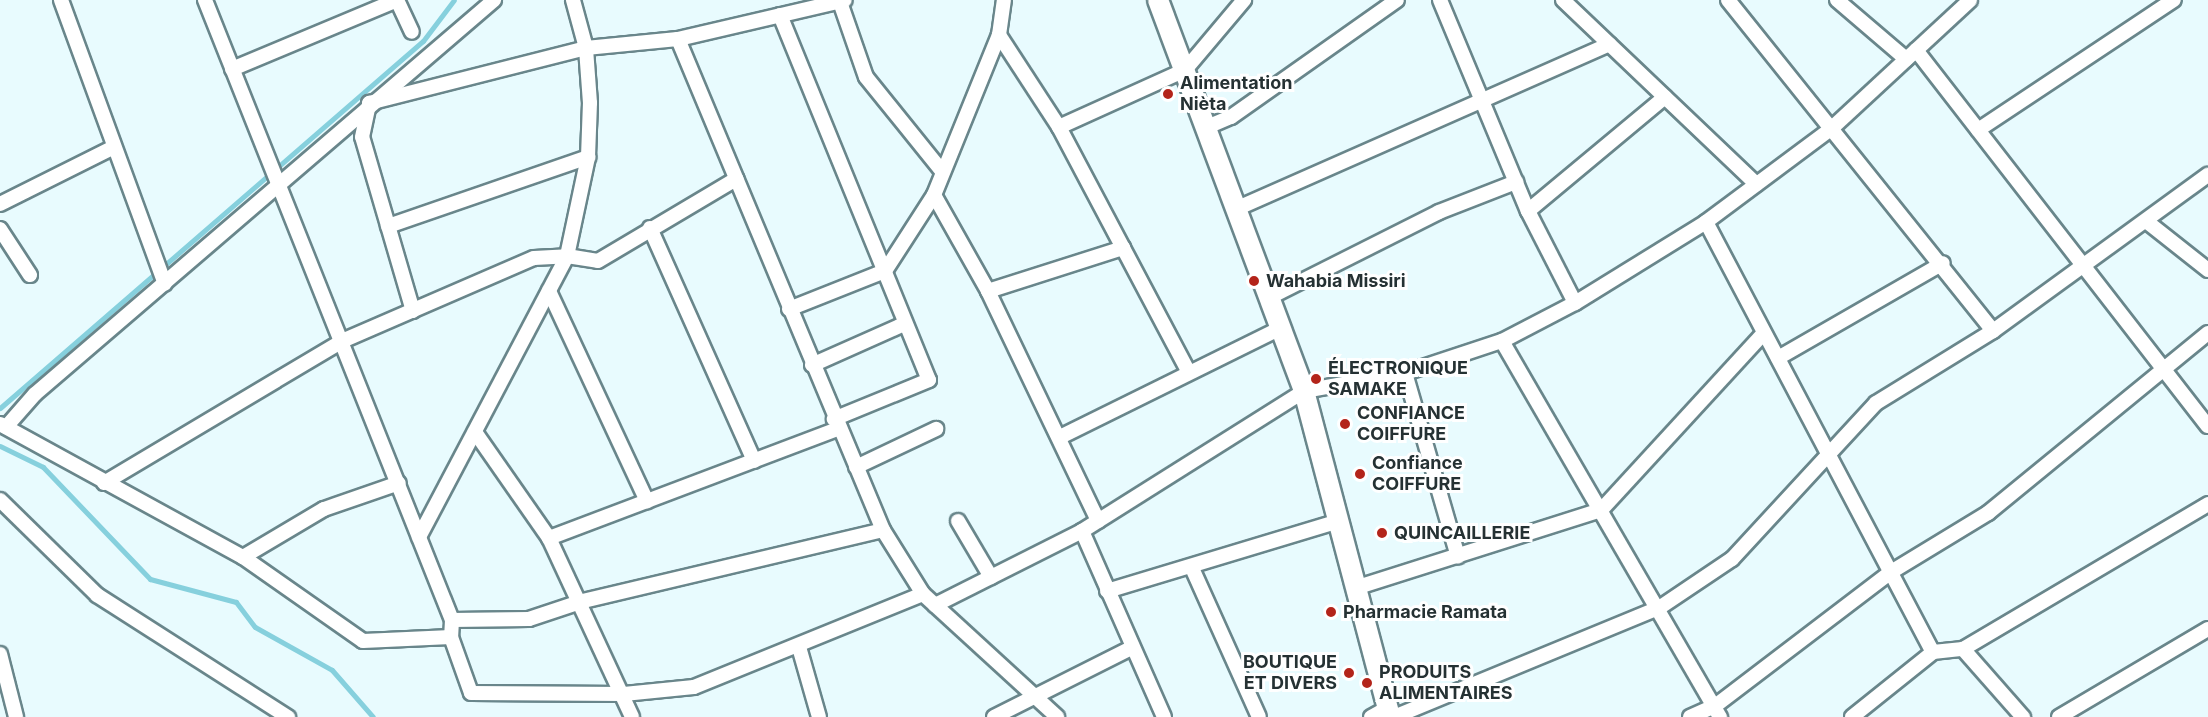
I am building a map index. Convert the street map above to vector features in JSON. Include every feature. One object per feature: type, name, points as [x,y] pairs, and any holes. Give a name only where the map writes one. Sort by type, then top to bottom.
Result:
[{"type":"main road","points":[[1158,0],[1239,208],[1304,391],[1385,715]]},
{"type":"street","points":[[62,0],[165,284]]},
{"type":"street","points":[[205,0],[452,620],[451,637],[471,693],[624,694],[694,687],[799,647],[923,594]]},
{"type":"street","points":[[232,69],[397,0],[412,32]]},
{"type":"street","points":[[451,637],[363,640],[243,557],[104,483],[3,425],[35,394],[280,187],[369,103],[494,0]]},
{"type":"street","points":[[419,537],[567,256],[588,157],[586,48],[573,0]]},
{"type":"street","points":[[789,309],[885,271],[934,195],[941,170],[999,35],[1004,0]]},
{"type":"street","points":[[1059,127],[1185,70],[1244,0]]},
{"type":"street","points":[[1208,127],[1231,117],[1397,0]]},
{"type":"street","points":[[1440,0],[1528,211],[1575,303]]},
{"type":"street","points":[[1563,0],[1756,184]]},
{"type":"street","points":[[1728,0],[1943,263],[1993,331]]},
{"type":"street","points":[[1837,0],[1911,54],[1978,130],[2208,426]]},
{"type":"street","points":[[1978,130],[2174,0]]},
{"type":"street","points":[[369,103],[586,48],[678,39],[842,1],[866,77],[941,170]]},
{"type":"street","points":[[935,605],[1082,531],[1304,391],[1406,373],[1502,341],[1575,303],[1706,222],[1832,128],[1966,1]]},
{"type":"street","points":[[549,538],[754,461],[928,380],[903,325],[885,271],[780,15]]},
{"type":"street","points":[[999,35],[1059,127],[1187,369]]},
{"type":"street","points":[[678,39],[836,424],[883,530],[923,594],[1037,696],[1057,717]]},
{"type":"street","points":[[1239,208],[1609,44]]},
{"type":"street","points":[[1528,211],[1665,97]]},
{"type":"street","points":[[369,103],[362,137],[413,311]]},
{"type":"street","points":[[0,204],[114,147]]},
{"type":"street","points":[[388,226],[588,157]]},
{"type":"street","points":[[1385,715],[1659,608],[1732,559],[1876,403],[1993,331],[2208,175]]},
{"type":"street","points":[[104,483],[342,341],[534,258],[567,256],[598,261],[650,228],[736,179]]},
{"type":"street","points":[[1270,297],[1439,212],[1516,182]]},
{"type":"street","points":[[934,195],[988,291],[1060,437],[1098,521]]},
{"type":"street","points":[[2146,221],[2208,270]]},
{"type":"street","points":[[1706,222],[1763,334],[1778,358],[1933,652]]},
{"type":"street","points":[[650,228],[754,461]]},
{"type":"street","points":[[0,229],[30,275]]},
{"type":"street","points":[[988,291],[1123,248]]},
{"type":"street","points":[[1778,358],[1943,263]]},
{"type":"street","points":[[549,291],[647,501]]},
{"type":"street","points":[[812,365],[903,325]]},
{"type":"street","points":[[1060,437],[1187,369],[1281,328]]},
{"type":"street","points":[[1690,717],[1717,712],[1891,572],[1988,513],[2166,371],[2208,333]]},
{"type":"street","points":[[1355,588],[1601,510],[1763,334]]},
{"type":"street","points":[[1502,341],[1659,608],[1717,712]]},
{"type":"street","points":[[1406,373],[1458,557]]},
{"type":"street","points":[[856,467],[936,429]]},
{"type":"street","points":[[475,432],[549,538],[583,601],[632,717]]},
{"type":"street","points":[[243,557],[324,509],[399,483]]},
{"type":"street","points":[[0,500],[96,596],[288,717]]},
{"type":"street","points":[[1852,717],[1933,652],[1963,649],[2208,504]]},
{"type":"street","points":[[958,521],[991,577]]},
{"type":"street","points":[[1107,591],[1192,568],[1335,522]]},
{"type":"street","points":[[452,620],[529,619],[583,601],[883,530]]},
{"type":"street","points":[[1082,531],[1131,648],[1164,717]]},
{"type":"street","points":[[1192,568],[1259,717]]},
{"type":"street","points":[[2059,717],[2208,629]]},
{"type":"street","points":[[799,647],[819,717]]},
{"type":"street","points":[[994,717],[1131,648]]},
{"type":"street","points":[[1963,649],[2023,717]]},
{"type":"street","points":[[0,654],[16,717]]},
{"type":"waterway","points":[[0,408],[423,41],[454,0]]},
{"type":"waterway","points":[[0,446],[43,467],[150,579],[236,602],[255,627],[332,670],[373,717]]},
{"type":"place","name":"Alimentation Nièta","points":[[1168,94]]},
{"type":"place","name":"Wahabia Missiri","points":[[1254,281]]},
{"type":"place","name":"ÉLECTRONIQUE SAMAKE","points":[[1316,379]]},
{"type":"place","name":"CONFIANCE COIFFURE","points":[[1345,424]]},
{"type":"place","name":"Confiance COIFFURE","points":[[1360,474]]},
{"type":"place","name":"QUINCAILLERIE","points":[[1382,533]]},
{"type":"place","name":"Pharmacie Ramata","points":[[1331,612]]},
{"type":"place","name":"BOUTIQUE ET DIVERS","points":[[1349,673]]},
{"type":"place","name":"PRODUITS ALIMENTAIRES","points":[[1367,683]]}]
